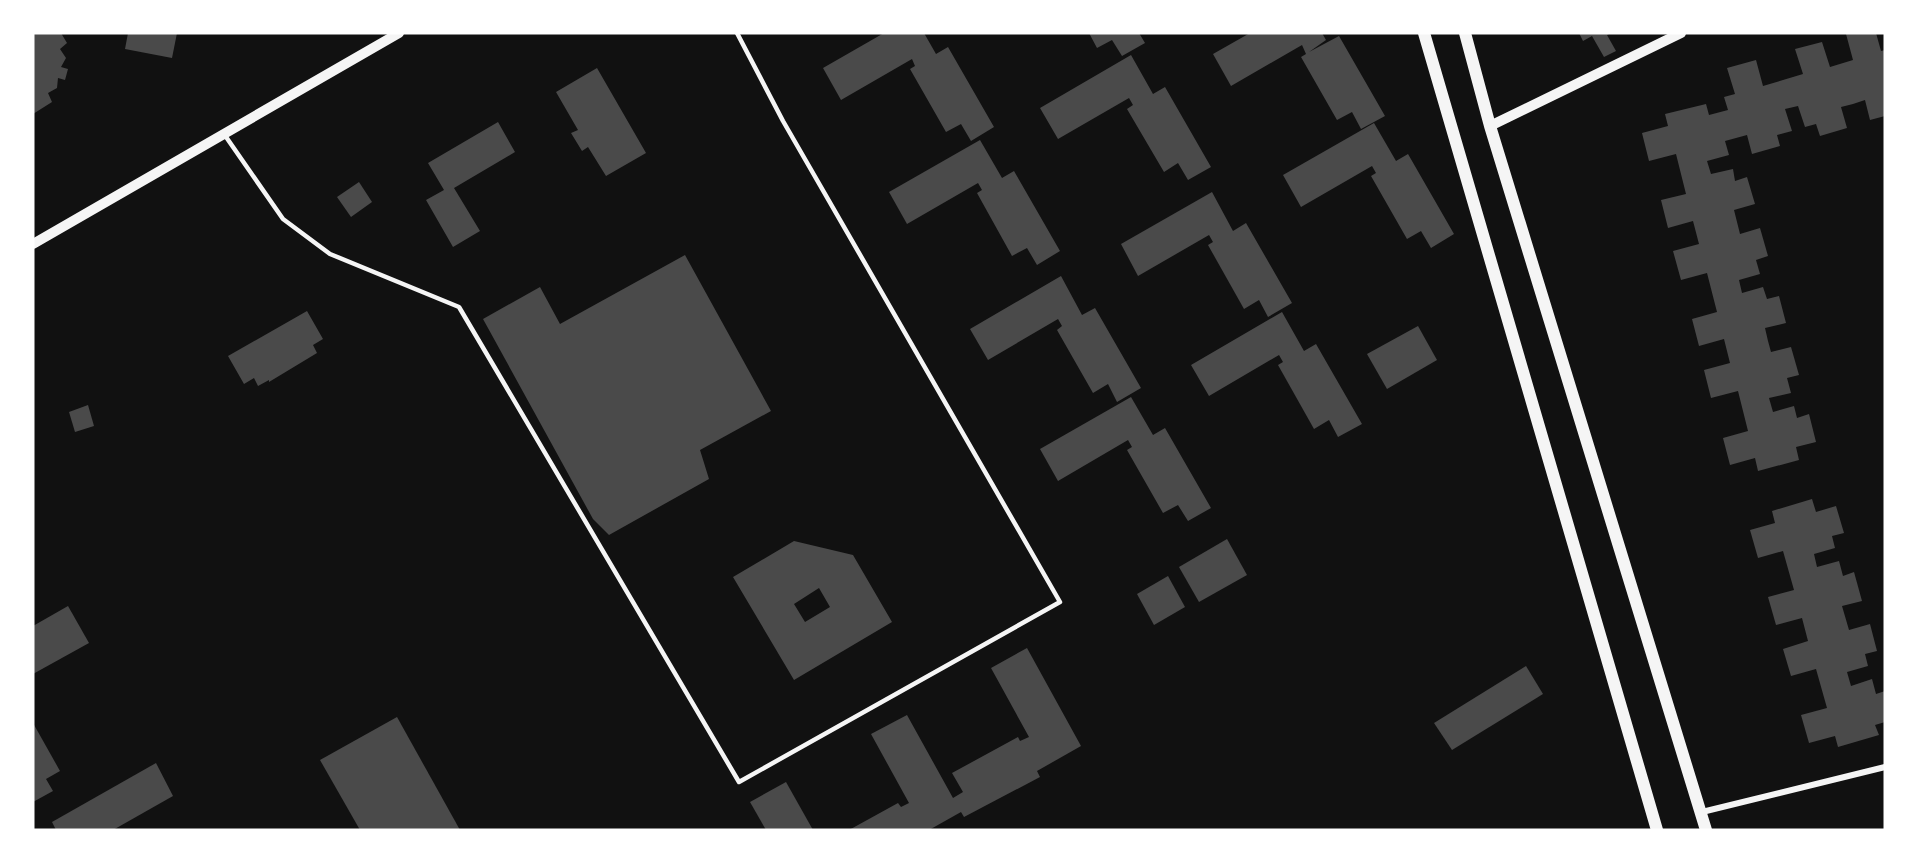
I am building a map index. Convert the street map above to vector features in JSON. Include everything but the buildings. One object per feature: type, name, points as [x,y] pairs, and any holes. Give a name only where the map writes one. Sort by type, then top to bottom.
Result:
[{"type":"main road","points":[[1424,33],[1657,830]]},
{"type":"main road","points":[[1465,33],[1490,126],[1706,830]]},
{"type":"street","points":[[33,244],[399,33]]},
{"type":"street","points":[[1490,126],[1681,33]]},
{"type":"street","points":[[1702,812],[1885,767]]},
{"type":"lane","points":[[224,134],[283,219],[330,254],[459,306],[739,782],[1060,602],[783,121],[736,33]]}]
